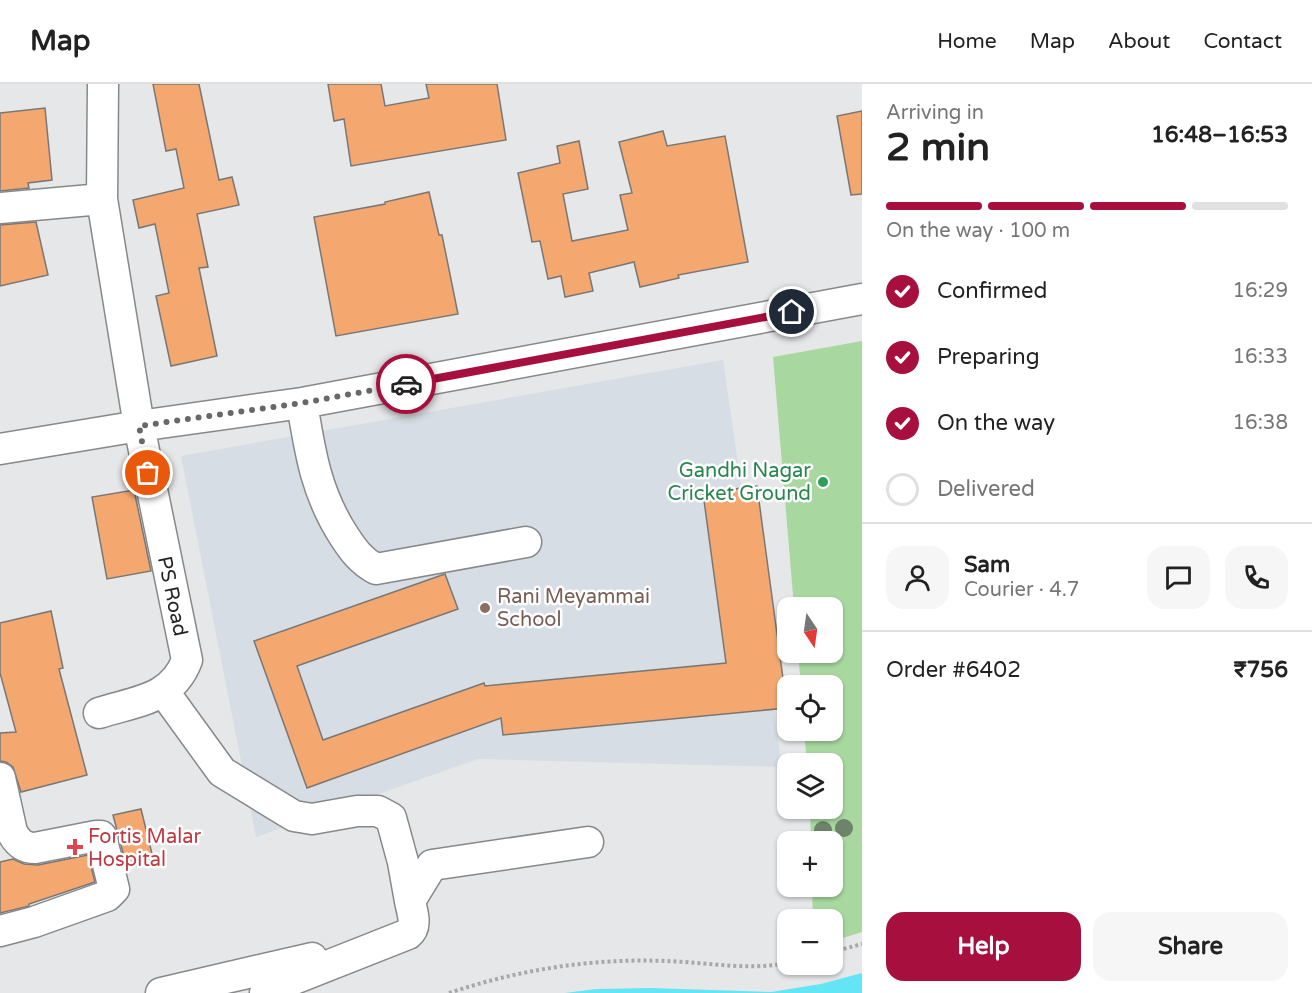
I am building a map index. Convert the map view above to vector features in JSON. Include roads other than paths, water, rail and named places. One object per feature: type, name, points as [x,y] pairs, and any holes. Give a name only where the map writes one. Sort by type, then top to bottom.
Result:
[{"type":"street","name":"PS Road","points":[[104,84],[102,200],[139,426],[187,660],[181,675],[164,692]]},
{"type":"street","points":[[0,208],[102,200]]},
{"type":"street","points":[[0,449],[139,426],[302,403],[862,299]]},
{"type":"street","points":[[302,403],[314,468],[329,514],[364,563],[376,569],[526,542]]},
{"type":"street","points":[[99,712],[164,692],[222,772],[294,816],[312,819],[357,811],[378,810],[391,818],[403,862],[415,925],[413,930],[265,993]]},
{"type":"street","points":[[0,778],[15,838],[28,848],[35,848],[101,836],[114,889],[107,896],[34,922],[0,931]]},
{"type":"street","points":[[410,901],[432,865],[588,842]]},
{"type":"street","points":[[161,993],[353,949],[408,934]]},
{"type":"water","points":[[862,973],[862,993],[565,993],[596,989],[651,988],[771,992],[821,984]]},
{"type":"place","name":"Gandhi Nagar Cricket Ground","points":[[823,482]]},
{"type":"place","name":"Rani Meyammai School","points":[[485,608]]},
{"type":"place","name":"Fortis Malar Hospital","points":[[75,847]]}]
